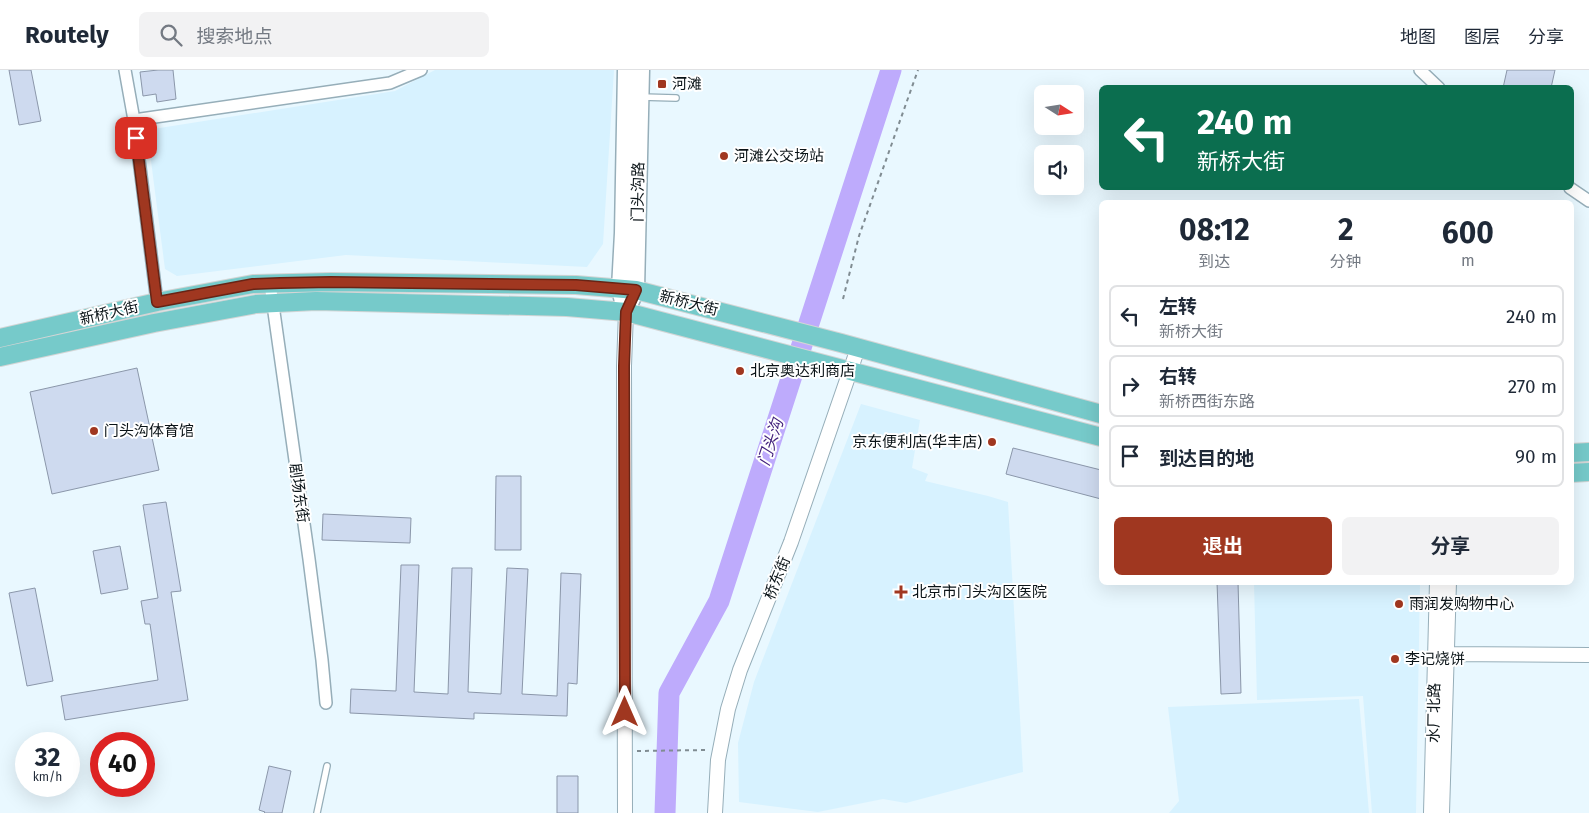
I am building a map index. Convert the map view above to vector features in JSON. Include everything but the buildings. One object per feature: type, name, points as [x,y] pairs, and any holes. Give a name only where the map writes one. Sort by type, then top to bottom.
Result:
[{"type":"main road","name":"门头沟路","points":[[626,70],[633,97]]},
{"type":"main road","name":"门头沟路","points":[[626,312],[628,289],[623,233],[633,97],[641,70]]},
{"type":"main road","name":"新桥大街","points":[[0,338],[157,302],[253,284],[380,282],[576,285],[628,289],[757,321],[1099,413]]},
{"type":"main road","name":"新桥大街","points":[[0,358],[154,323],[272,302],[325,301],[567,307],[626,312],[1099,436]]},
{"type":"main road","points":[[1574,453],[1589,452]]},
{"type":"main road","points":[[1574,473],[1589,472]]},
{"type":"street","points":[[125,70],[134,120],[157,302]]},
{"type":"street","points":[[134,120],[390,83],[421,70]]},
{"type":"street","points":[[1420,70],[1437,85]]},
{"type":"street","points":[[1573,190],[1589,201]]},
{"type":"street","name":"剧场东街","points":[[270,284],[310,568],[326,703]]},
{"type":"street","name":"门头沟路","points":[[625,813],[624,366],[626,312]]},
{"type":"street","name":"桥东街","points":[[715,813],[718,760],[728,709],[740,670],[791,542],[819,465],[858,348]]},
{"type":"street","name":"水厂北路","points":[[1432,813],[1441,654],[1437,585]]},
{"type":"street","points":[[1442,813],[1441,654],[1449,585]]},
{"type":"street","points":[[1441,654],[1589,655]]},
{"type":"lane","points":[[633,97],[676,98]]},
{"type":"lane","points":[[317,813],[327,766]]},
{"type":"path","points":[[843,299],[859,236],[918,70]]},
{"type":"path","points":[[625,751],[720,750]]},
{"type":"shaded area","points":[[435,70],[614,70],[603,244],[587,267],[346,255],[177,276],[165,269],[147,130],[395,91]]},
{"type":"shaded area","name":"北京市门头沟区医院","points":[[861,404],[920,420],[912,468],[928,474],[925,481],[1008,502],[1023,772],[906,803],[883,799],[818,812],[739,802],[738,743],[754,682]]},
{"type":"shaded area","points":[[1254,585],[1420,585],[1416,813],[1372,813],[1363,696],[1257,700]]},
{"type":"shaded area","points":[[1359,699],[1369,813],[1169,813],[1179,801],[1168,707]]},
{"type":"waterway","name":"门头沟","points":[[665,813],[669,693],[719,601],[891,70]]},
{"type":"place","name":"河滩","points":[[662,84]]},
{"type":"place","name":"河滩公交场站","points":[[724,156]]},
{"type":"place","name":"北京奥达利商店","points":[[740,371]]},
{"type":"place","name":"门头沟体育馆","points":[[94,431]]},
{"type":"place","name":"京东便利店(华丰店)","points":[[992,442]]},
{"type":"place","name":"北京市门头沟区医院","points":[[901,592]]},
{"type":"place","name":"雨润发购物中心","points":[[1399,604]]},
{"type":"place","name":"李记烧饼","points":[[1395,659]]},
{"type":"route","points":[[136,138],[157,302],[253,284],[280,283],[576,285],[636,290],[626,312],[624,366],[625,712]]}]
